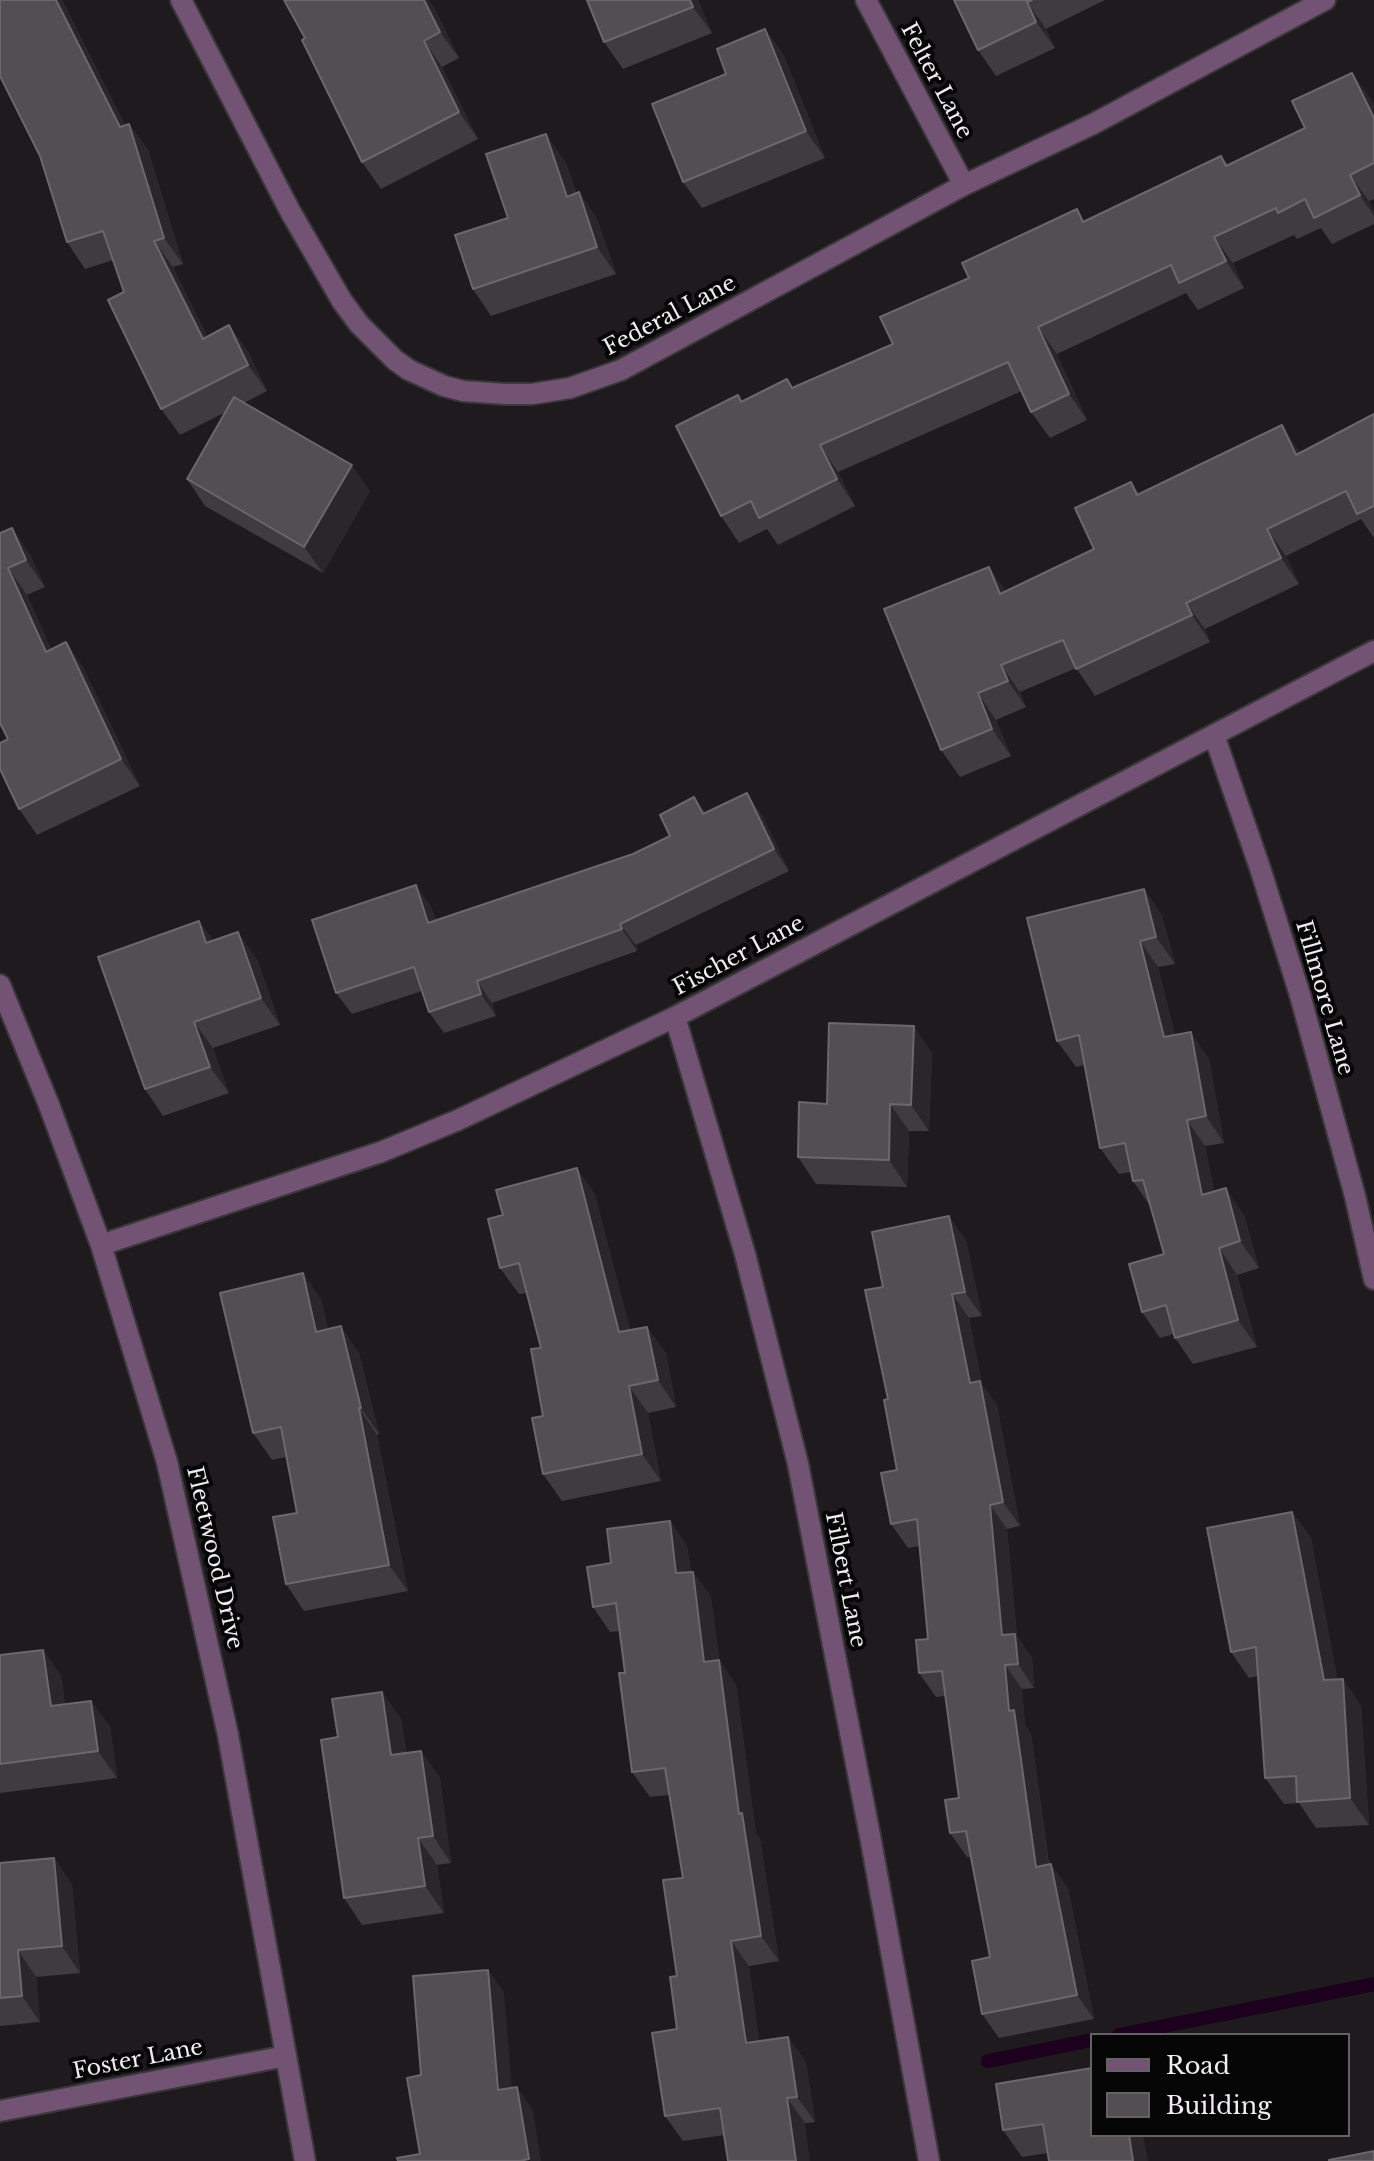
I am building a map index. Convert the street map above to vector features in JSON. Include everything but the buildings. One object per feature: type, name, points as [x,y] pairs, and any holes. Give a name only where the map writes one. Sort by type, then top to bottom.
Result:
[{"type":"street","name":"Federal Lane","points":[[181,0],[290,211],[342,301],[359,324],[395,360],[426,378],[463,391],[532,394],[604,378],[964,185],[1093,124],[1325,0]]},
{"type":"street","name":"Felter Lane","points":[[866,0],[964,185]]},
{"type":"street","name":"Fischer Lane","points":[[101,1245],[381,1152],[458,1120],[675,1017],[1374,651]]},
{"type":"street","name":"Fillmore Lane","points":[[1214,735],[1300,995],[1374,1279]]},
{"type":"street","name":"Fleetwood Drive","points":[[0,985],[101,1245],[167,1462],[228,1735],[305,2161]]},
{"type":"street","name":"Filbert Lane","points":[[675,1017],[745,1254],[798,1464],[929,2161]]},
{"type":"street","name":"Foster Lane","points":[[0,2111],[286,2056]]},
{"type":"waterway","points":[[1129,2033],[1374,1984]]},
{"type":"waterway","points":[[988,2061],[1090,2040]]}]
